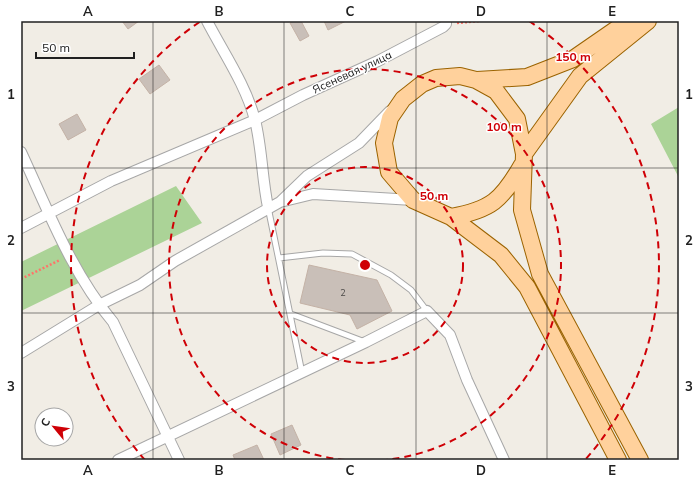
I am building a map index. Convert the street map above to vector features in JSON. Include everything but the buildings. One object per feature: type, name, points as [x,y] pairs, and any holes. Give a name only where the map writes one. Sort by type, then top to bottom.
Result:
[{"type":"main road","points":[[476,80],[527,77],[573,59],[628,21]]},
{"type":"main road","points":[[451,217],[476,212],[498,200],[513,181],[523,159],[580,76],[648,21]]},
{"type":"main road","points":[[618,460],[528,287],[501,255],[451,217],[414,200],[389,172],[384,143],[390,118],[403,99],[422,84],[436,78],[460,76],[476,80],[496,91],[517,119],[523,159],[522,210],[540,274],[640,460]]},
{"type":"street","points":[[207,21],[248,97],[255,120],[263,184],[268,207]]},
{"type":"street","name":"Ясеневая улица","points":[[21,228],[111,181],[255,120],[302,94],[378,61],[446,22]]},
{"type":"street","points":[[280,202],[307,176],[359,142],[403,99]]},
{"type":"street","points":[[21,152],[69,255],[99,305],[113,322],[166,436],[179,460]]},
{"type":"street","points":[[21,353],[99,305],[140,285],[175,260],[268,207],[280,202],[313,194],[414,200]]},
{"type":"street","points":[[118,460],[302,373],[427,311],[450,335],[467,380],[504,460]]},
{"type":"lane","points":[[268,207],[302,373]]},
{"type":"lane","points":[[279,258],[323,253],[352,254],[375,265],[406,287],[427,311]]},
{"type":"lane","points":[[291,314],[366,342]]},
{"type":"path","points":[[446,22],[480,21]]},
{"type":"path","points":[[21,279],[69,255]]},
{"type":"green space","points":[[679,107],[679,178],[651,124]]},
{"type":"green space","points":[[176,186],[202,223],[21,311],[21,262]]}]
